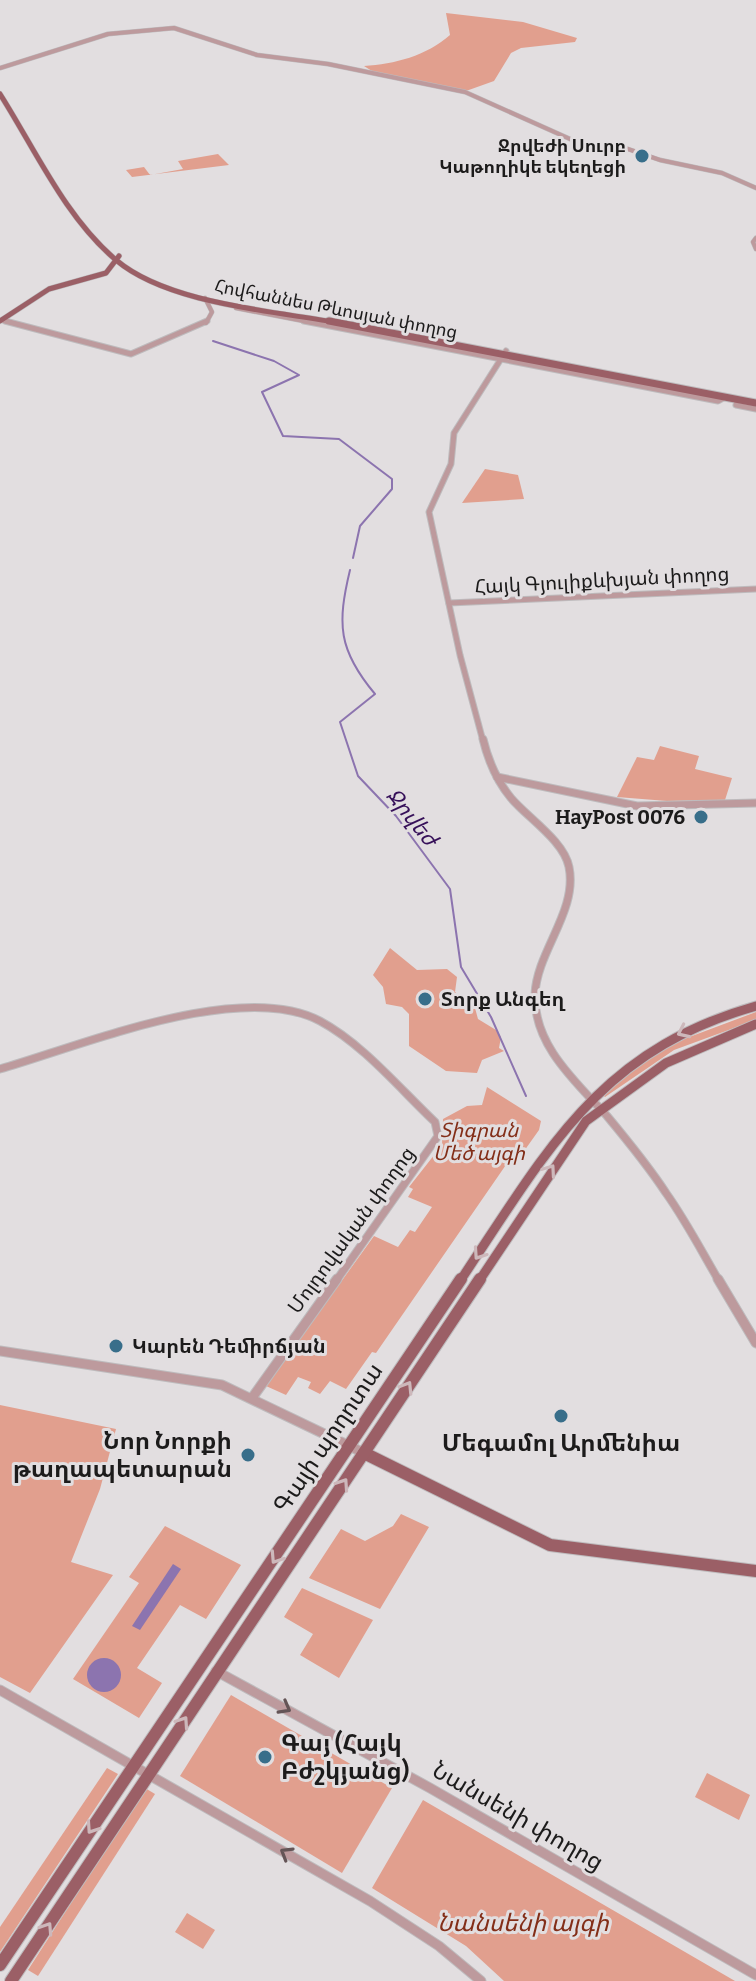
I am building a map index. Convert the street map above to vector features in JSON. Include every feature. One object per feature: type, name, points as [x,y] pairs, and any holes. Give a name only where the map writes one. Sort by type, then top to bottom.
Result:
[{"type":"main road","name":"Հովհաննես Թևոսյան փողոց","points":[[0,92],[90,225],[113,254],[138,274],[206,298],[756,403]]},
{"type":"main road","points":[[88,278],[105,266],[113,254]]},
{"type":"main road","points":[[1,320],[49,289],[106,273],[113,254]]},
{"type":"main road","name":"Հովհաննես Թևոսյան փողոց","points":[[186,290],[503,356]]},
{"type":"main road","points":[[206,298],[236,308]]},
{"type":"main road","name":"Գայի պողոտա","points":[[0,1965],[559,1134],[588,1099],[673,1036],[709,1020],[756,1006]]},
{"type":"main road","name":"Գայի պողոտա","points":[[11,1981],[543,1180],[586,1121],[686,1049],[756,1024]]},
{"type":"main road","points":[[364,1453],[550,1545],[756,1571]]},
{"type":"street","points":[[0,68],[108,34],[165,28],[257,55],[328,64],[465,92],[579,143],[625,148],[660,160],[722,173],[756,188]]},
{"type":"street","points":[[756,238],[753,242],[756,249]]},
{"type":"street","points":[[1,320],[131,354],[206,323],[212,312],[206,298]]},
{"type":"street","points":[[236,308],[503,356],[454,433],[451,464],[429,512],[467,682],[497,777],[523,813],[564,854],[569,867],[570,892],[539,975],[536,1009],[549,1048],[666,1192],[756,1343]]},
{"type":"street","points":[[260,313],[307,318]]},
{"type":"street","name":"Հայկ Գյուլիքևխյան փողոց","points":[[449,603],[756,589]]},
{"type":"street","points":[[497,777],[637,806],[756,803]]},
{"type":"street","name":"Մոլդովական փողոց","points":[[0,1069],[209,1008],[275,1007],[317,1019],[339,1032],[435,1122],[438,1136],[433,1146],[252,1398]]},
{"type":"street","points":[[0,1351],[222,1385],[364,1453]]},
{"type":"street","name":"Նանսենի փողոց","points":[[216,1671],[756,1975]]},
{"type":"street","points":[[0,1690],[149,1772],[426,1935],[481,1981]]},
{"type":"green space","points":[[446,13],[523,22],[577,38],[575,42],[521,48],[511,53],[494,81],[466,91],[375,73],[364,66],[410,58],[441,42],[450,35]]},
{"type":"green space","points":[[218,154],[229,165],[154,174],[183,169],[178,161]]},
{"type":"green space","points":[[144,167],[150,175],[132,177],[126,170]]},
{"type":"green space","points":[[485,469],[518,475],[524,499],[462,503]]},
{"type":"green space","points":[[660,746],[699,756],[695,769],[732,778],[725,800],[667,801],[617,797],[637,757],[654,760]]},
{"type":"green space","points":[[390,948],[417,970],[447,969],[457,977],[455,992],[475,1008],[478,1019],[496,1030],[501,1037],[499,1048],[504,1051],[482,1060],[477,1073],[446,1071],[409,1046],[409,1014],[402,1007],[386,1004],[383,987],[373,975]]},
{"type":"green space","points":[[756,1012],[756,1020],[674,1050],[605,1097],[601,1093],[668,1045]]},
{"type":"green space","name":"Տիգրան Մեծ այգի","points":[[487,1087],[541,1121],[539,1130],[517,1161],[510,1159],[376,1353],[372,1352],[346,1389],[330,1381],[320,1394],[308,1388],[311,1382],[298,1377],[286,1395],[266,1386],[374,1236],[398,1247],[410,1230],[415,1232],[432,1207],[408,1197],[413,1189],[409,1187],[442,1145],[443,1119],[467,1106],[482,1105]]},
{"type":"green space","points":[[0,1405],[116,1429],[100,1489],[71,1562],[113,1575],[30,1693],[0,1677]]},
{"type":"green space","points":[[401,1514],[429,1527],[380,1609],[309,1578],[341,1529],[365,1541],[393,1526]]},
{"type":"green space","points":[[165,1526],[241,1565],[206,1619],[180,1605],[137,1668],[162,1683],[139,1718],[73,1679],[139,1583],[129,1577]]},
{"type":"green space","points":[[302,1588],[373,1620],[339,1678],[300,1655],[313,1634],[284,1617]]},
{"type":"green space","points":[[231,1695],[392,1788],[342,1873],[180,1776]]},
{"type":"green space","points":[[107,1768],[118,1774],[0,1952],[0,1927]]},
{"type":"green space","points":[[707,1773],[750,1795],[739,1820],[695,1797]]},
{"type":"green space","points":[[145,1788],[155,1794],[38,1976],[28,1970]]},
{"type":"green space","name":"Նանսենի այգի","points":[[423,1800],[735,1981],[504,1981],[466,1946],[372,1888]]},
{"type":"green space","points":[[187,1913],[215,1930],[203,1949],[175,1932]]},
{"type":"shaded area","points":[[173,1564],[181,1569],[140,1630],[132,1626]]},
{"type":"shaded area","points":[[104,1658],[116,1663],[121,1675],[116,1687],[104,1692],[92,1687],[87,1675],[92,1663]]},
{"type":"waterway","name":"Ջրվեժ","points":[[213,341],[274,361],[299,375],[262,392],[283,436],[339,439],[392,479],[392,489],[360,526],[353,558]]},
{"type":"waterway","name":"Ջրվեժ","points":[[350,570],[343,606],[344,636],[354,664],[375,694],[340,722],[358,776],[396,816],[450,889],[461,967],[491,1017],[526,1096]]},
{"type":"place","name":"Ջրվեժի Սուրբ Կաթողիկե եկեղեցի","points":[[642,156]]},
{"type":"place","name":"HayPost 0076","points":[[701,817]]},
{"type":"place","name":"Տորք Անգեղ","points":[[425,999]]},
{"type":"place","name":"Կարեն Դեմիրճյան","points":[[116,1346]]},
{"type":"place","name":"Մեգամոլ Արմենիա","points":[[561,1416]]},
{"type":"place","name":"Նոր Նորքի թաղապետարան","points":[[248,1455]]},
{"type":"place","name":"Գայ (Հայկ Բժշկյանց)","points":[[265,1757]]}]
